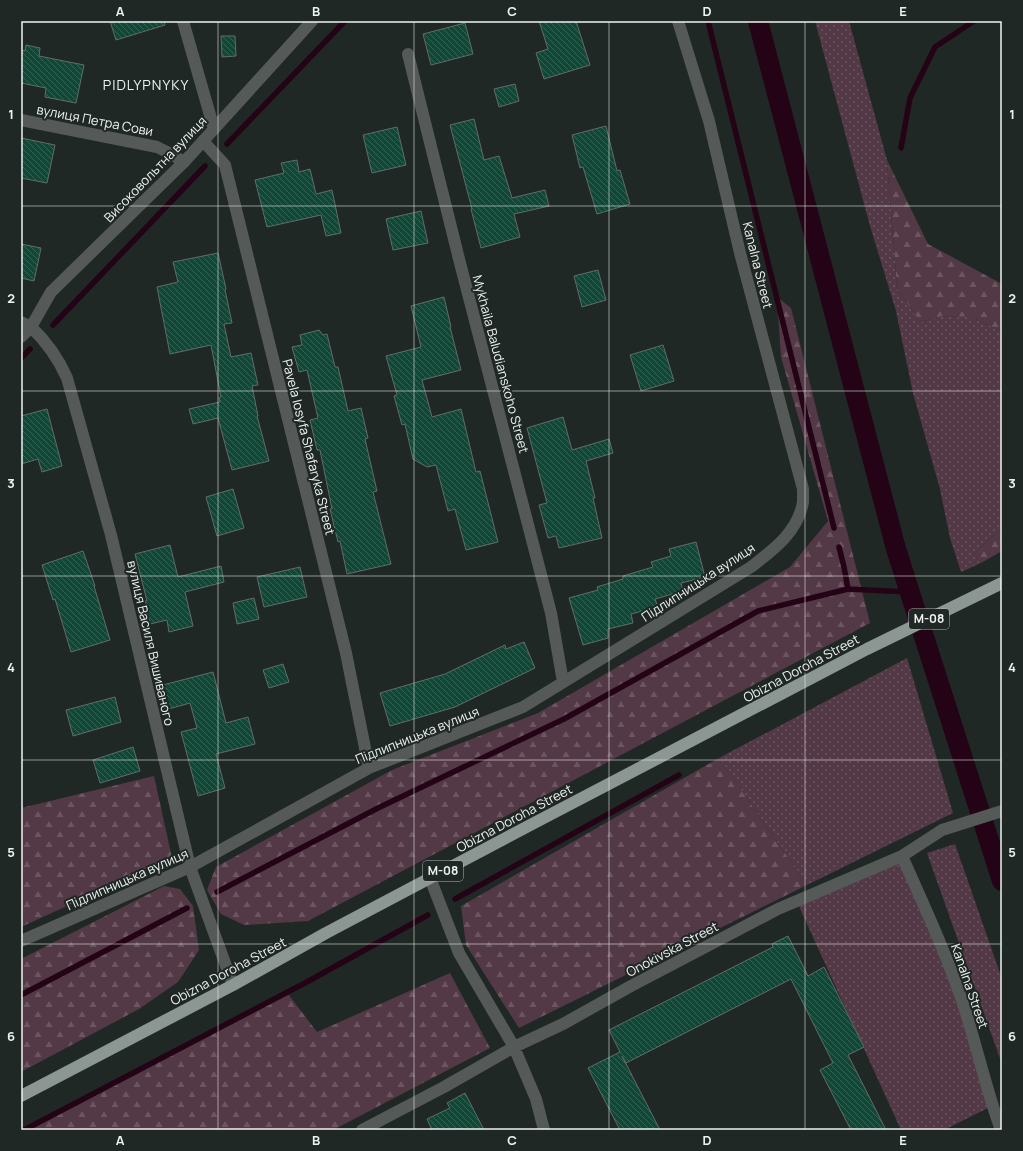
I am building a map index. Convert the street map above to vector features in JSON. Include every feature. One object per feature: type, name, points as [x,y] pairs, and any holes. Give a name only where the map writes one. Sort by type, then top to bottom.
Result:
[{"type":"highway","name":"Obizna Doroha Street","points":[[21,1096],[233,985],[430,878],[866,649],[1002,583]]},
{"type":"street","points":[[184,21],[214,129]]},
{"type":"street","name":"Високовольтна вулиця","points":[[21,337],[26,325],[51,292],[184,162],[312,21]]},
{"type":"street","name":"Kanalna Street","points":[[678,21],[709,121],[740,253],[803,489],[803,502],[798,517]]},
{"type":"street","name":"Mykhaila Baludianskoho Street","points":[[408,54],[462,271],[551,613],[563,682]]},
{"type":"street","name":"вулиця Петра Сови","points":[[21,120],[157,146],[184,162]]},
{"type":"street","name":"Pavela Iosyfa Shafaryka Street","points":[[203,141],[225,165],[346,653],[369,768]]},
{"type":"street","name":"вулиця Василя Вишиваного","points":[[26,325],[43,339],[52,350],[61,364],[67,378],[111,535],[190,867],[233,985]]},
{"type":"street","name":"Підлипницька вулиця","points":[[21,940],[190,867],[369,768],[523,707],[751,567],[788,535],[798,517]]},
{"type":"street","name":"Onokivska Street","points":[[362,1130],[444,1087],[514,1047],[563,1024],[631,986],[778,909],[902,856],[942,830],[1002,811]]},
{"type":"street","name":"Kanalna Street","points":[[902,856],[938,935],[966,1013],[992,1106],[1001,1130]]},
{"type":"street","points":[[430,878],[459,953],[514,1047],[536,1099],[544,1130]]},
{"type":"green space","points":[[815,21],[849,21],[887,160],[897,288],[920,322],[942,316],[971,317],[1002,331],[1002,528],[973,554],[981,563],[961,572],[950,538],[940,489],[913,393],[896,311],[870,226]]},
{"type":"green space","points":[[887,160],[928,244],[1002,284],[1002,331],[971,317],[942,316],[920,322],[897,288]]},
{"type":"green space","points":[[777,297],[791,308],[870,623],[308,921],[244,925],[221,914],[207,890],[216,867],[392,770],[538,713],[790,567],[828,521],[781,357]]},
{"type":"green space","points":[[1002,528],[1002,551],[981,563],[973,554]]},
{"type":"green space","points":[[907,658],[953,813],[807,885],[719,758]]},
{"type":"green space","points":[[719,758],[807,885],[519,1028],[466,945],[461,906]]},
{"type":"green space","points":[[154,776],[172,858],[21,927],[21,808]]},
{"type":"green space","points":[[955,844],[1002,979],[1002,1064],[927,853]]},
{"type":"green space","points":[[902,856],[938,935],[992,1106],[944,1130],[901,1130],[797,902]]},
{"type":"green space","points":[[164,886],[180,889],[193,906],[199,950],[178,982],[139,1009],[21,1072],[21,959]]},
{"type":"green space","points":[[450,973],[490,1048],[333,1130],[25,1130],[288,994],[317,1032]]},
{"type":"building","points":[[110,21],[164,21],[165,25],[116,40]]},
{"type":"building","points":[[539,21],[576,21],[590,65],[544,79],[536,53],[548,49]]},
{"type":"building","points":[[465,23],[473,54],[431,65],[423,34]]},
{"type":"building","points":[[221,36],[235,36],[236,56],[222,57]]},
{"type":"building","points":[[26,45],[40,48],[39,56],[84,65],[76,103],[45,97],[46,88],[21,83],[21,50],[25,51]]},
{"type":"building","points":[[515,84],[519,101],[499,107],[494,89]]},
{"type":"building","points":[[474,119],[484,160],[499,156],[512,198],[545,190],[549,206],[514,214],[520,237],[481,248],[450,125]]},
{"type":"building","points":[[606,126],[617,171],[620,170],[630,204],[597,214],[583,167],[580,168],[572,135]]},
{"type":"building","points":[[397,127],[406,165],[372,173],[363,135]]},
{"type":"building","points":[[21,138],[55,145],[47,183],[21,178]]},
{"type":"building","points":[[297,160],[299,172],[310,169],[316,194],[332,190],[341,233],[326,236],[321,215],[267,227],[255,180],[284,173],[281,163]]},
{"type":"building","points":[[421,211],[428,243],[393,250],[386,219]]},
{"type":"building","points":[[21,244],[41,248],[34,281],[21,278]]},
{"type":"building","points":[[218,253],[232,323],[224,324],[231,357],[251,353],[258,385],[252,386],[257,416],[269,461],[232,470],[218,418],[193,424],[189,409],[220,402],[219,398],[221,397],[211,345],[170,354],[157,287],[178,282],[173,262]]},
{"type":"building","points":[[598,270],[606,300],[582,307],[574,276]]},
{"type":"building","points":[[444,297],[461,370],[422,380],[432,417],[461,409],[476,472],[480,471],[498,542],[466,550],[455,509],[448,511],[436,465],[427,467],[413,459],[405,424],[402,425],[394,396],[397,395],[386,356],[421,347],[411,306]]},
{"type":"building","points":[[319,330],[323,335],[327,334],[335,367],[338,367],[348,411],[361,408],[368,438],[365,439],[377,491],[373,492],[391,564],[347,574],[340,541],[338,542],[330,509],[332,509],[320,450],[317,450],[310,420],[318,418],[307,370],[299,372],[292,347],[302,345],[300,335]]},
{"type":"building","points":[[663,345],[674,381],[641,391],[630,355]]},
{"type":"building","points":[[47,409],[62,466],[42,472],[38,459],[21,464],[21,416]]},
{"type":"building","points":[[563,417],[572,450],[609,439],[613,453],[586,461],[595,498],[593,498],[602,538],[559,548],[556,536],[548,538],[539,505],[547,503],[527,428]]},
{"type":"building","points":[[233,489],[244,528],[217,536],[206,497]]},
{"type":"building","points":[[696,542],[705,577],[681,583],[683,591],[655,599],[658,607],[631,614],[633,623],[608,629],[608,638],[583,645],[569,598],[598,590],[597,587],[623,579],[623,576],[653,567],[651,562],[671,556],[669,549]]},
{"type":"building","points":[[170,545],[178,577],[221,566],[224,582],[185,592],[193,626],[169,632],[167,620],[150,624],[145,601],[147,601],[135,554]]},
{"type":"building","points":[[83,551],[95,586],[110,640],[71,652],[55,599],[53,600],[42,565]]},
{"type":"building","points":[[300,567],[307,597],[264,607],[257,577]]},
{"type":"building","points":[[254,598],[259,619],[237,624],[233,603]]},
{"type":"building","points":[[524,642],[535,668],[455,707],[390,726],[380,693],[445,674],[505,645],[506,649]]},
{"type":"building","points":[[283,664],[289,682],[269,688],[263,670]]},
{"type":"building","points":[[213,672],[226,723],[248,717],[255,744],[216,754],[225,788],[198,796],[181,732],[197,728],[190,703],[165,710],[159,686]]},
{"type":"building","points":[[115,697],[121,722],[73,736],[66,710]]},
{"type":"building","points":[[133,747],[140,771],[100,783],[93,760]]},
{"type":"building","points":[[788,936],[808,976],[824,967],[864,1047],[848,1055],[886,1130],[851,1130],[820,1070],[833,1063],[791,979],[626,1063],[622,1056],[660,1130],[620,1130],[588,1068],[620,1052],[609,1030],[773,947],[772,944]]},
{"type":"building","points":[[465,1093],[484,1130],[432,1130],[427,1119],[450,1108],[447,1103]]},
{"type":"waterway","points":[[227,144],[345,21]]},
{"type":"waterway","points":[[708,21],[834,528]]},
{"type":"waterway","points":[[758,21],[896,549],[1002,881]]},
{"type":"waterway","points":[[901,148],[910,98],[935,47],[974,21]]},
{"type":"waterway","points":[[53,325],[205,166]]},
{"type":"waterway","points":[[21,358],[30,349]]},
{"type":"waterway","points":[[839,547],[848,589]]},
{"type":"waterway","points":[[217,892],[378,808],[564,719],[758,611],[848,589],[909,592]]},
{"type":"waterway","points":[[455,899],[679,775]]},
{"type":"waterway","points":[[21,995],[187,908]]},
{"type":"waterway","points":[[24,1130],[305,983],[428,915]]},
{"type":"district","name":"PIDLYPNYKY","points":[[146,85]]}]
